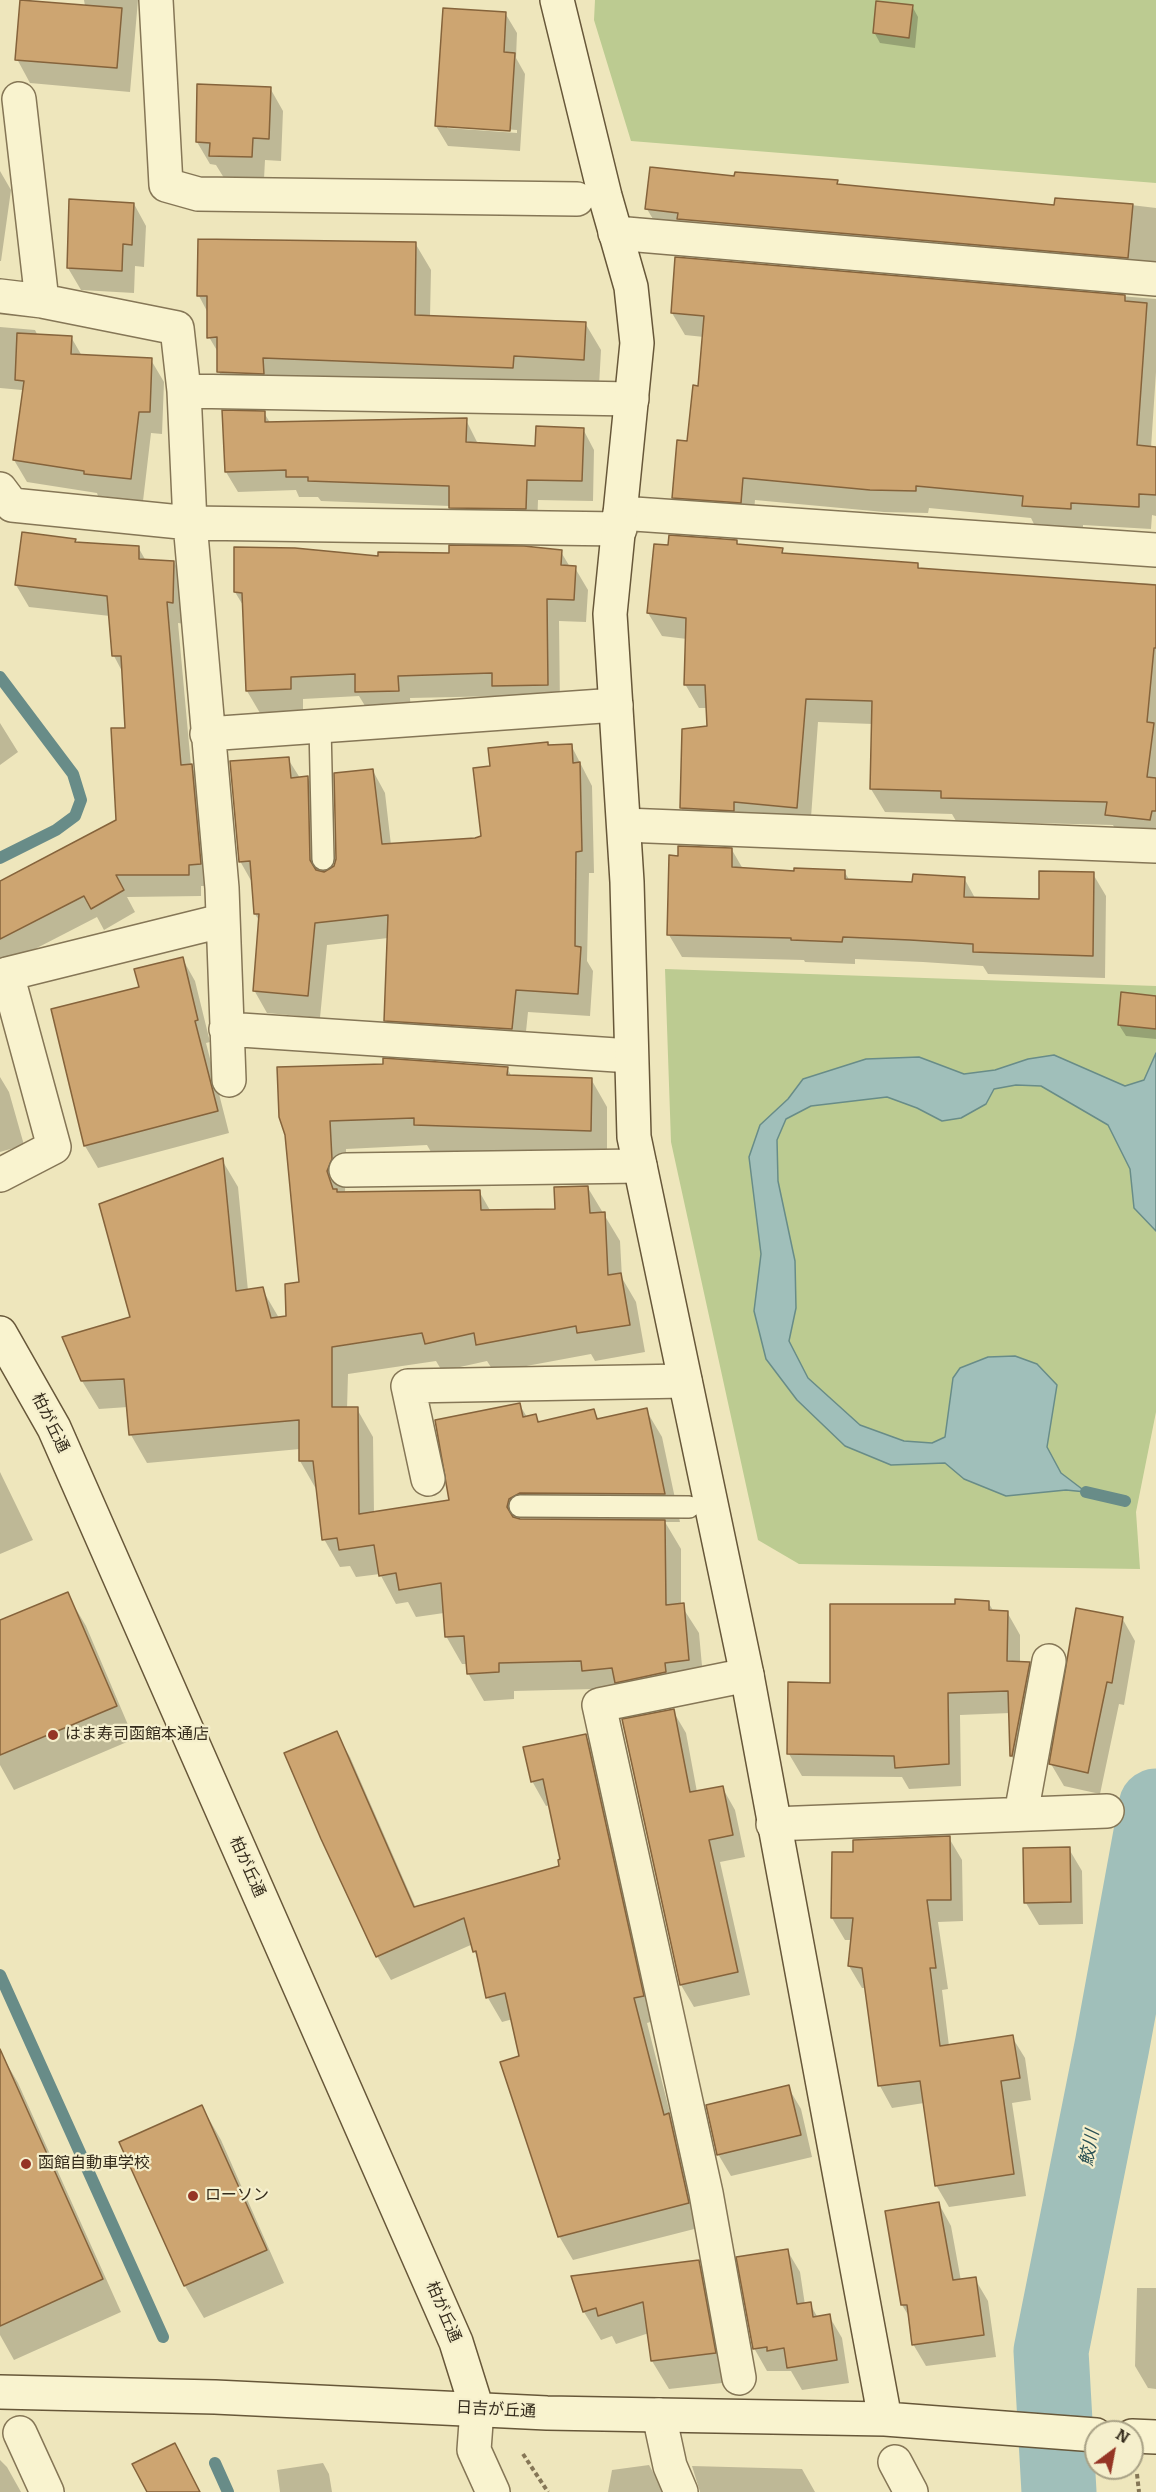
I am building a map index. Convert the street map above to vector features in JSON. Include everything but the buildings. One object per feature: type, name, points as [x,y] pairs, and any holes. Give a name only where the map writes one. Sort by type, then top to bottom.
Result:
[{"type":"street","points":[[156,0],[166,185],[198,194],[577,200]]},
{"type":"street","points":[[557,0],[615,233],[631,287],[637,343],[610,614],[624,825],[634,1137],[747,1675],[885,2420]]},
{"type":"street","points":[[19,99],[42,301]]},
{"type":"street","points":[[615,233],[1156,279]]},
{"type":"street","points":[[0,297],[42,301],[177,328],[184,391],[190,523],[222,888],[221,921],[229,1080]]},
{"type":"street","points":[[184,391],[632,399]]},
{"type":"street","points":[[0,489],[12,505],[190,523],[620,521],[1156,550]]},
{"type":"street","points":[[207,734],[616,705]]},
{"type":"street","points":[[624,825],[1156,846]]},
{"type":"street","points":[[0,1174],[54,1147],[7,974],[221,921]]},
{"type":"street","points":[[226,1029],[631,1056]]},
{"type":"street","points":[[346,1170],[640,1166]]},
{"type":"street","name":"柏が丘通","points":[[0,1333],[26,1373],[54,1428],[456,2342],[477,2409]]},
{"type":"street","points":[[429,1479],[408,1386],[685,1381]]},
{"type":"street","points":[[1021,1814],[1049,1661]]},
{"type":"street","points":[[739,2378],[706,2193],[599,1705],[747,1675]]},
{"type":"street","points":[[773,1824],[1107,1811]]},
{"type":"street","name":"日吉が丘通","points":[[0,2392],[214,2397],[659,2415],[885,2420],[1084,2434]]},
{"type":"street","points":[[477,2409],[474,2450],[493,2492]]},
{"type":"street","points":[[659,2415],[670,2466],[681,2492]]},
{"type":"street","points":[[20,2433],[47,2492]]},
{"type":"street","points":[[895,2462],[911,2492]]},
{"type":"lane","points":[[320,726],[323,859]]},
{"type":"lane","points":[[519,1506],[689,1507]]},
{"type":"path","points":[[523,2454],[548,2492]]},
{"type":"green space","points":[[595,0],[1156,0],[1156,183],[631,141],[594,20]]},
{"type":"green space","points":[[665,969],[1156,986],[1156,1412],[1136,1512],[1140,1569],[799,1564],[758,1540],[671,1142]]},
{"type":"water","points":[[1156,1053],[1156,1231],[1134,1208],[1130,1169],[1108,1125],[1041,1086],[1016,1085],[994,1089],[986,1104],[961,1118],[942,1121],[917,1108],[887,1097],[811,1106],[786,1119],[777,1140],[778,1181],[795,1261],[796,1308],[789,1341],[808,1378],[860,1425],[904,1441],[932,1443],[945,1437],[953,1378],[960,1368],[988,1357],[1015,1356],[1037,1364],[1057,1385],[1047,1447],[1061,1473],[1086,1492],[1066,1490],[1006,1496],[964,1479],[945,1463],[891,1465],[845,1446],[797,1400],[766,1359],[754,1311],[761,1254],[749,1157],[760,1125],[788,1099],[803,1079],[866,1059],[919,1057],[964,1074],[995,1070],[1028,1059],[1054,1055],[1125,1086],[1144,1080]]},
{"type":"waterway","points":[[0,677],[73,774],[81,800],[75,816],[56,830],[0,858]]},
{"type":"waterway","points":[[1086,1492],[1125,1501]]},
{"type":"waterway","name":"鮫川","points":[[1059,2492],[1051,2351],[1112,2046],[1156,1806]]},
{"type":"waterway","points":[[0,1975],[163,2337]]},
{"type":"waterway","points":[[215,2463],[228,2492]]},
{"type":"place","name":"はま寿司函館本通店","points":[[53,1735]]},
{"type":"place","name":"函館自動車学校","points":[[26,2164]]},
{"type":"place","name":"ローソン","points":[[193,2196]]}]
